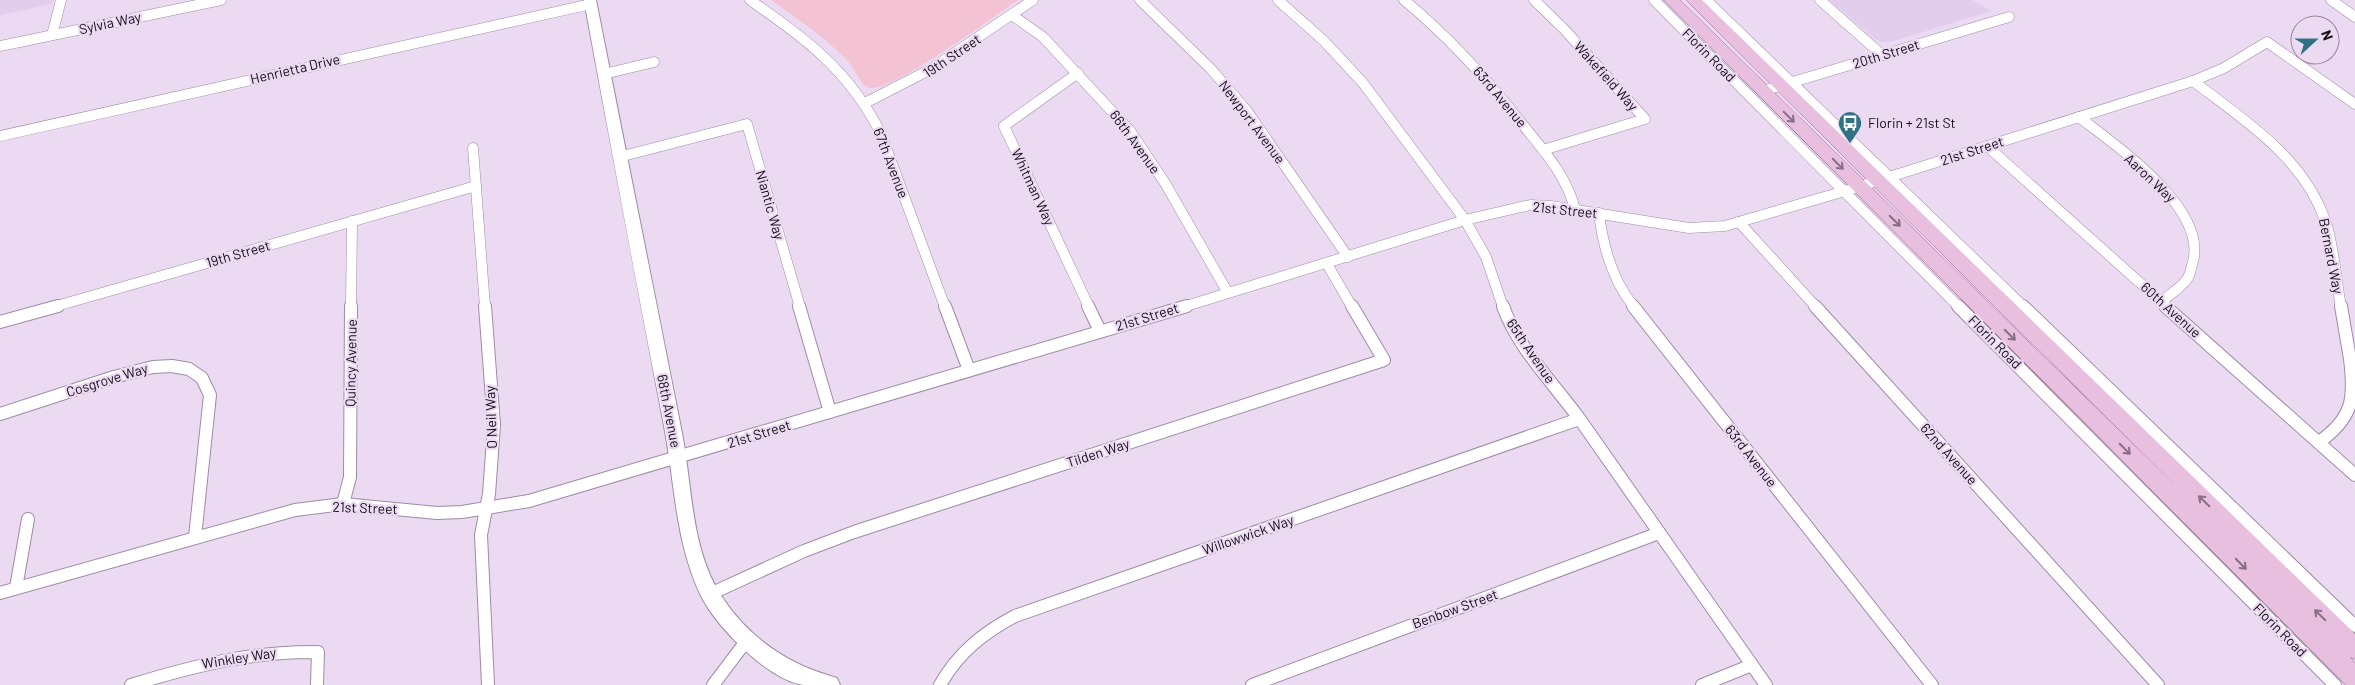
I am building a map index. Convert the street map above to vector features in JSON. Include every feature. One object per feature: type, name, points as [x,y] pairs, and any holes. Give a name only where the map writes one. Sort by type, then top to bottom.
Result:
[{"type":"main road","name":"Florin Road","points":[[1671,0],[1763,90],[1868,184],[2355,649]]},
{"type":"main road","name":"Florin Road","points":[[1693,0],[1786,84],[1868,184],[2355,678]]},
{"type":"street","points":[[52,35],[61,0]]},
{"type":"street","name":"Sylvia Way","points":[[0,46],[220,0]]},
{"type":"street","name":"67th Avenue","points":[[750,0],[816,47],[834,63],[865,103],[884,143],[969,370]]},
{"type":"street","name":"19th Street","points":[[865,103],[893,92],[927,73],[1034,0]]},
{"type":"street","name":"Newport Avenue","points":[[1140,0],[1212,69],[1247,111],[1348,257]]},
{"type":"street","name":"65th Avenue","points":[[1278,0],[1324,41],[1363,83],[1464,220],[1486,256],[1508,320],[1766,685]]},
{"type":"street","name":"63rd Avenue","points":[[1404,0],[1437,28],[1481,73],[1559,169],[1567,182],[1575,209]]},
{"type":"street","name":"Wakefield Way","points":[[1534,0],[1645,119],[1543,150]]},
{"type":"street","name":"Florin Road","points":[[1654,0],[1868,184],[2355,626]]},
{"type":"street","name":"Florin Road","points":[[1706,0],[1786,84]]},
{"type":"street","points":[[1820,0],[1882,55]]},
{"type":"street","points":[[2331,0],[2355,17]]},
{"type":"street","name":"68th Avenue","points":[[590,2],[679,458],[692,550],[699,573],[724,616],[747,640],[782,666],[830,685]]},
{"type":"street","name":"Henrietta Drive","points":[[0,136],[590,2]]},
{"type":"street","name":"66th Avenue","points":[[1012,15],[1043,37],[1115,112],[1152,161],[1228,293]]},
{"type":"street","name":"20th Street","points":[[1763,90],[2009,17]]},
{"type":"street","name":"21st Street","points":[[0,593],[294,510],[343,504],[436,513],[486,509],[529,501],[1327,264],[1464,220],[1530,205],[1575,209],[1689,228],[1708,228],[1739,222],[1868,184],[2193,81],[2224,68],[2266,42],[2355,104]]},
{"type":"street","points":[[604,74],[654,62]]},
{"type":"street","name":"Whitman Way","points":[[1078,73],[1004,126],[1100,331]]},
{"type":"street","name":"Bernard Way","points":[[2193,81],[2279,148],[2303,175],[2320,206],[2326,222],[2354,381],[2350,409],[2343,421],[2333,432],[2319,442]]},
{"type":"street","name":"Aaron Way","points":[[2079,117],[2158,182],[2179,206],[2188,221],[2195,243],[2195,264],[2190,276],[2181,288],[2161,302]]},
{"type":"street","name":"Niantic Way","points":[[619,157],[747,124],[830,412]]},
{"type":"street","name":"60th Avenue","points":[[1987,146],[2355,474]]},
{"type":"street","name":"O Neil Way","points":[[473,148],[494,425],[486,509],[481,536],[488,685]]},
{"type":"street","name":"Florin Road","points":[[1868,184],[2335,685]]},
{"type":"street","name":"19th Street","points":[[0,322],[476,186]]},
{"type":"street","name":"63rd Avenue","points":[[1599,214],[1602,246],[1608,264],[1630,302],[1932,685]]},
{"type":"street","name":"Quincy Avenue","points":[[343,504],[350,477],[352,221]]},
{"type":"street","name":"62nd Avenue","points":[[1739,222],[2158,685]]},
{"type":"street","name":"Tilden Way","points":[[710,594],[804,550],[854,532],[1384,360],[1327,264]]},
{"type":"street","name":"Cosgrove Way","points":[[0,414],[137,370],[164,365],[180,366],[193,371],[207,384],[210,394],[195,537]]},
{"type":"street","name":"Willowwick Way","points":[[940,685],[958,658],[974,641],[1015,616],[1579,419]]},
{"type":"street","points":[[16,588],[28,519]]},
{"type":"street","name":"Benbow Street","points":[[1252,685],[1659,533]]},
{"type":"street","points":[[713,685],[747,640]]},
{"type":"street","name":"Winkley Way","points":[[131,685],[145,683],[224,658],[286,651],[318,652],[317,685]]},
{"type":"street","points":[[1702,685],[1752,665]]},
{"type":"shaded area","points":[[0,0],[53,0],[52,4],[0,15]]},
{"type":"shaded area","points":[[771,0],[1018,0],[966,37],[917,68],[878,87],[867,87],[849,62],[838,51]]},
{"type":"shaded area","points":[[1830,0],[1972,0],[1992,11],[1890,42],[1881,42]]},
{"type":"place","name":"Florin + 21st St","points":[[1850,144]]}]
